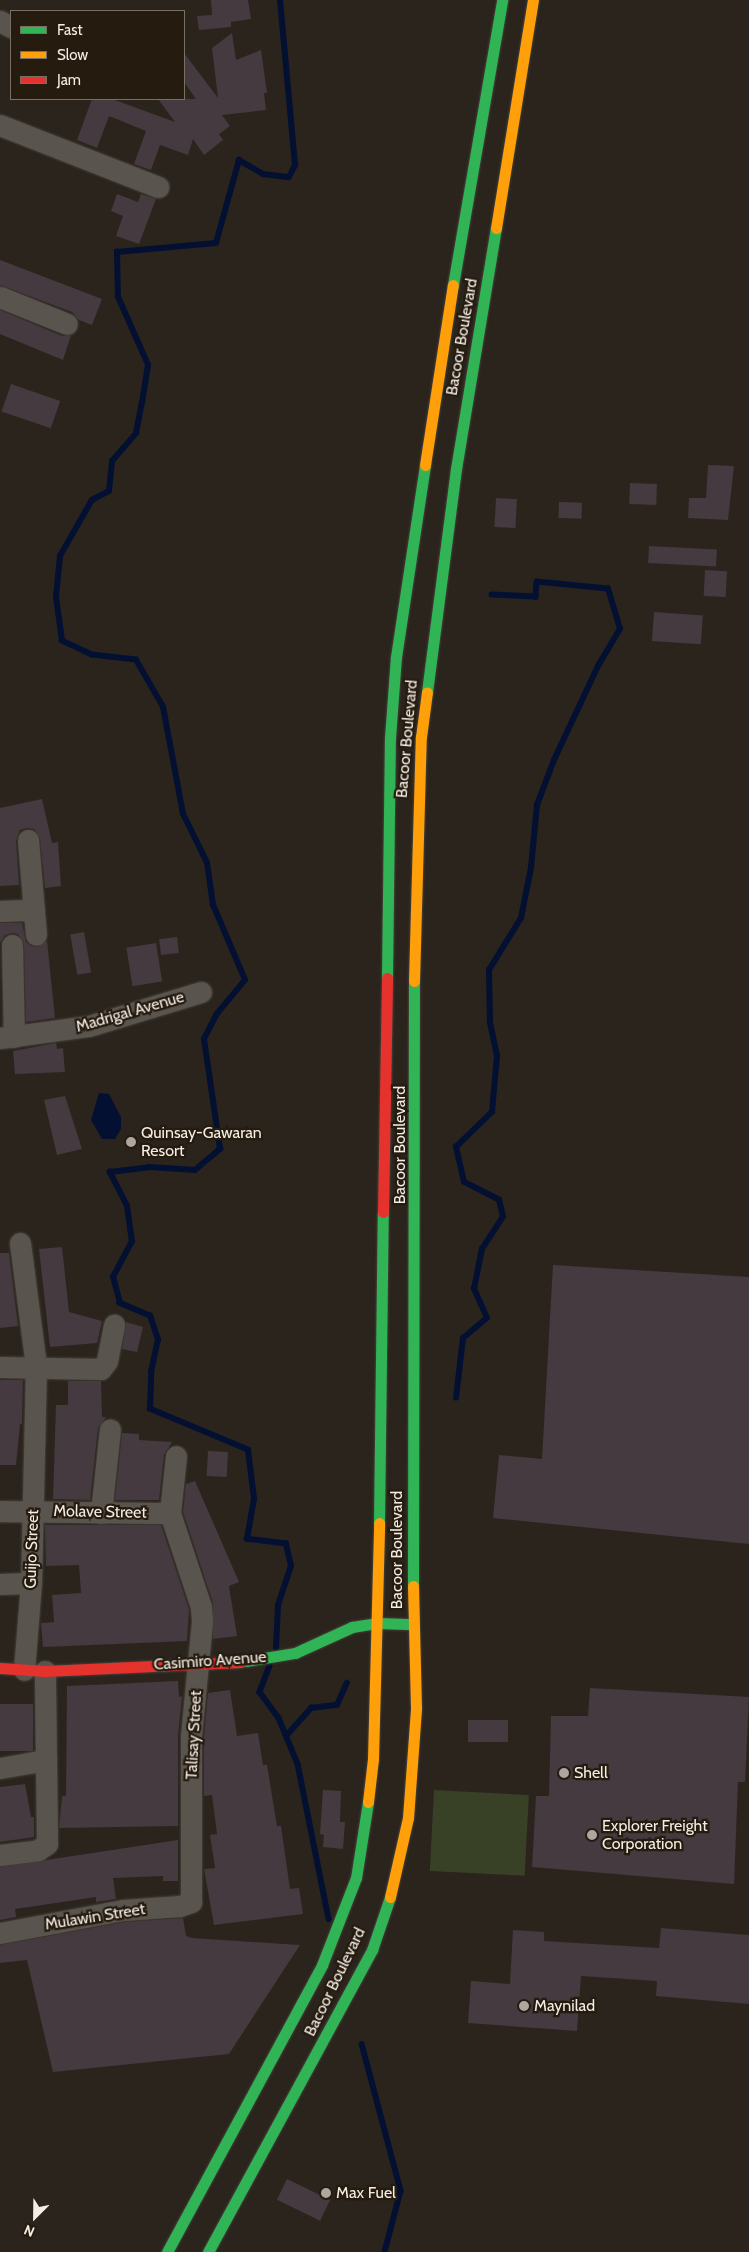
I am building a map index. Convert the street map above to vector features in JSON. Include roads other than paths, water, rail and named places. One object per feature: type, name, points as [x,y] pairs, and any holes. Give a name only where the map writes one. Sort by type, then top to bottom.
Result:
[{"type":"main road","points":[[496,0],[498,20]]},
{"type":"main road","name":"Bacoor Boulevard","points":[[167,2252],[322,1965],[356,1878],[373,1759],[378,1623],[390,738],[396,657],[439,370],[502,0]]},
{"type":"main road","name":"Bacoor Boulevard","points":[[208,2252],[331,2030],[372,1950],[388,1905],[408,1818],[413,1758],[416,1092],[413,954],[420,737],[457,460],[533,0]]},
{"type":"main road","name":"Casimiro Avenue","points":[[0,1668],[45,1671],[244,1662],[295,1653],[352,1627],[378,1623],[413,1624]]},
{"type":"street","points":[[0,125],[158,188]]},
{"type":"street","points":[[0,297],[67,324]]},
{"type":"street","points":[[28,840],[36,935]]},
{"type":"street","points":[[0,911],[34,910]]},
{"type":"street","points":[[7,1037],[12,945]]},
{"type":"street","name":"Madrigal Avenue","points":[[7,1037],[89,1026],[201,992]]},
{"type":"street","name":"Guijo Street","points":[[20,1243],[36,1366],[31,1584],[24,1670]]},
{"type":"street","points":[[0,1367],[36,1366],[101,1369],[107,1361],[114,1325]]},
{"type":"street","points":[[101,1512],[110,1429]]},
{"type":"street","points":[[170,1514],[176,1456]]},
{"type":"street","name":"Molave Street","points":[[0,1511],[170,1514]]},
{"type":"street","name":"Talisay Street","points":[[170,1514],[201,1607],[191,1736],[191,1902]]},
{"type":"street","points":[[0,1584],[31,1584]]},
{"type":"street","points":[[0,1855],[38,1850],[47,1844],[45,1671]]},
{"type":"street","points":[[0,1768],[46,1760]]},
{"type":"street","name":"Mulawin Street","points":[[0,1932],[123,1910],[180,1906],[191,1902]]},
{"type":"water","points":[[99,1093],[109,1094],[121,1117],[121,1129],[115,1139],[102,1139],[91,1120]]},
{"type":"waterway","points":[[276,1648],[278,1605],[291,1566],[286,1544],[247,1539],[254,1499],[248,1450],[150,1409],[151,1372],[158,1340],[150,1316],[120,1303],[113,1277],[132,1242],[127,1206],[110,1172],[149,1167],[195,1170],[220,1149],[204,1039],[216,1015],[245,980],[213,905],[207,863],[183,814],[163,707],[136,660],[92,655],[62,641],[56,597],[60,556],[92,500],[109,491],[112,461],[136,433],[142,403],[148,365],[118,297],[117,252],[216,243],[239,160],[263,174],[289,177],[295,165],[280,0]]},
{"type":"waterway","points":[[456,1398],[463,1338],[487,1318],[474,1289],[482,1249],[503,1217],[499,1200],[464,1182],[456,1147],[492,1112],[497,1056],[490,1023],[489,970],[521,918],[531,868],[537,805],[554,760],[598,666],[620,629],[608,589],[537,582],[536,597],[492,595]]},
{"type":"waterway","points":[[270,1666],[260,1692],[279,1718],[298,1764],[329,1919]]},
{"type":"waterway","points":[[286,1736],[311,1708],[337,1705],[347,1683]]},
{"type":"waterway","points":[[362,2044],[401,2191],[385,2252]]},
{"type":"place","name":"Quinsay-Gawaran Resort","points":[[131,1142]]},
{"type":"place","name":"Shell","points":[[564,1773]]},
{"type":"place","name":"Explorer Freight Corporation","points":[[592,1835]]},
{"type":"place","name":"Maynilad","points":[[524,2006]]},
{"type":"place","name":"Max Fuel","points":[[326,2193]]}]
